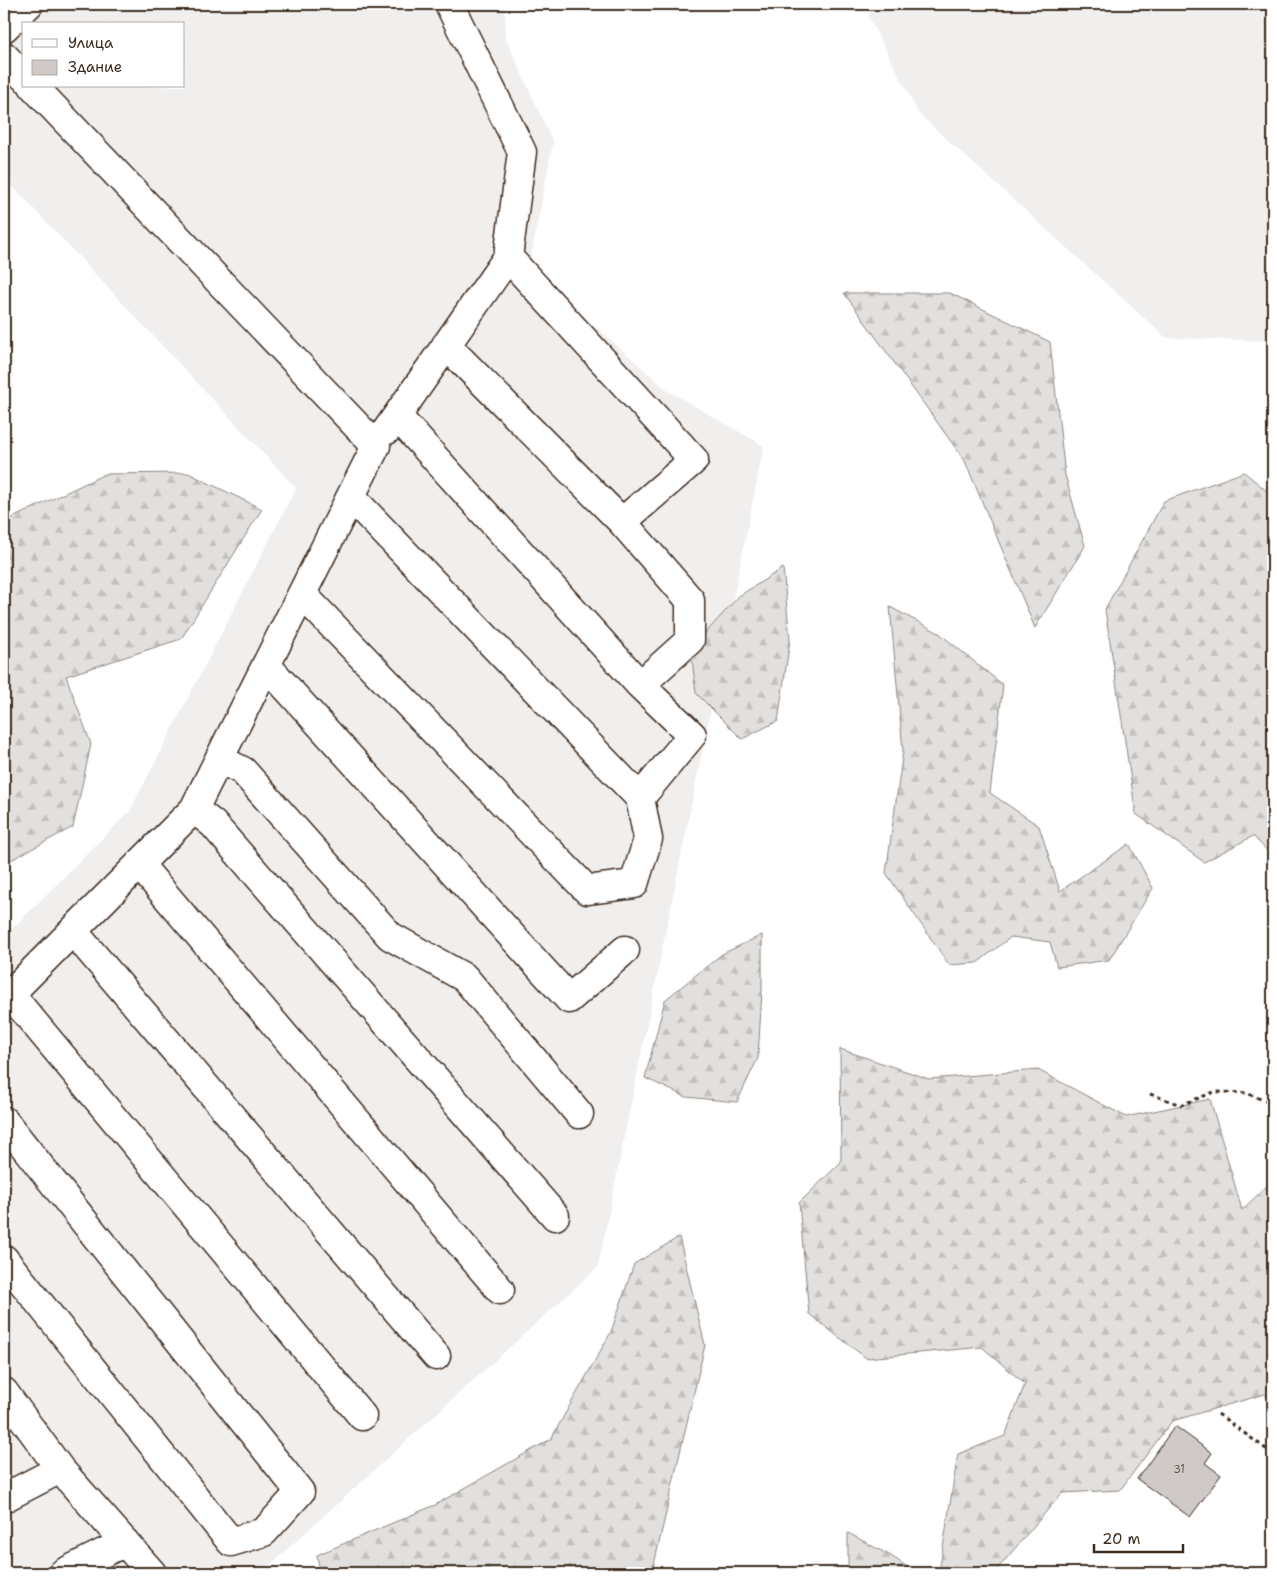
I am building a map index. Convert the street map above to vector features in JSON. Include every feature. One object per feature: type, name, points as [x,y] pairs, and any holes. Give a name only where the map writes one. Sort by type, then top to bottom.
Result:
[{"type":"lane","points":[[4,28],[29,4]]},
{"type":"lane","points":[[362,1416],[7,997],[194,809],[376,446],[508,257],[522,152],[449,4]]},
{"type":"lane","points":[[4,56],[22,74]]},
{"type":"lane","points":[[35,88],[376,446]]},
{"type":"lane","points":[[508,257],[694,460],[622,522]]},
{"type":"lane","points":[[446,345],[622,522],[690,600],[690,640],[640,685]]},
{"type":"lane","points":[[397,416],[640,685],[692,735],[640,798]]},
{"type":"lane","points":[[302,594],[587,890],[634,884],[648,839],[640,798],[351,497]]},
{"type":"lane","points":[[266,665],[569,1000],[626,950]]},
{"type":"lane","points":[[219,759],[243,771],[390,936],[465,978],[579,1114]]},
{"type":"lane","points":[[194,809],[213,824],[555,1216]]},
{"type":"lane","points":[[139,864],[500,1290]]},
{"type":"lane","points":[[73,931],[436,1356]]},
{"type":"lane","points":[[4,1121],[300,1492],[264,1532],[231,1542],[4,1258]]},
{"type":"lane","points":[[6,1400],[60,1469],[152,1573]]},
{"type":"lane","points":[[4,1498],[60,1469]]},
{"type":"lane","points":[[63,1573],[125,1542]]},
{"type":"path","points":[[1150,1094],[1181,1105],[1214,1092],[1246,1093],[1273,1104]]},
{"type":"path","points":[[1218,1414],[1273,1454]]},
{"type":"shaded area","points":[[4,4],[505,4],[506,39],[553,142],[529,267],[668,391],[764,446],[598,1267],[261,1573],[4,1573],[4,937],[130,811],[296,488],[4,177]]},
{"type":"shaded area","points":[[877,4],[1273,4],[1273,341],[1166,338],[919,114],[868,16]]},
{"type":"green space","points":[[844,293],[950,293],[1050,342],[1065,475],[1085,546],[1035,628],[965,461]]},
{"type":"green space","points":[[1244,472],[1273,496],[1273,857],[1253,836],[1204,862],[1136,814],[1105,609],[1164,501]]},
{"type":"green space","points":[[188,473],[262,509],[181,639],[66,676],[91,744],[73,827],[9,861],[4,852],[4,522],[105,474]]},
{"type":"green space","points":[[783,568],[790,640],[778,721],[742,739],[696,693],[691,649],[739,596]]},
{"type":"green space","points":[[890,607],[939,633],[1003,685],[990,793],[1039,826],[1060,891],[1129,844],[1153,888],[1109,960],[1057,967],[1050,942],[1011,937],[977,963],[949,965],[886,873],[903,751]]},
{"type":"green space","points":[[762,935],[762,990],[758,1058],[737,1102],[686,1097],[645,1078],[665,1000],[722,954]]},
{"type":"green space","points":[[840,1049],[929,1079],[1038,1070],[1126,1117],[1210,1099],[1242,1210],[1273,1180],[1273,1401],[1265,1394],[1172,1421],[1120,1490],[1062,1493],[994,1573],[939,1573],[958,1454],[1005,1436],[1025,1384],[982,1347],[866,1358],[809,1314],[799,1203],[841,1162]]},
{"type":"green space","points":[[679,1237],[705,1345],[652,1573],[320,1573],[317,1555],[435,1505],[551,1439],[611,1332],[634,1264]]},
{"type":"green space","points":[[848,1533],[891,1556],[917,1573],[848,1573]]},
{"type":"building","points":[[1175,1426],[1212,1453],[1205,1463],[1221,1475],[1190,1517],[1137,1479]]}]
